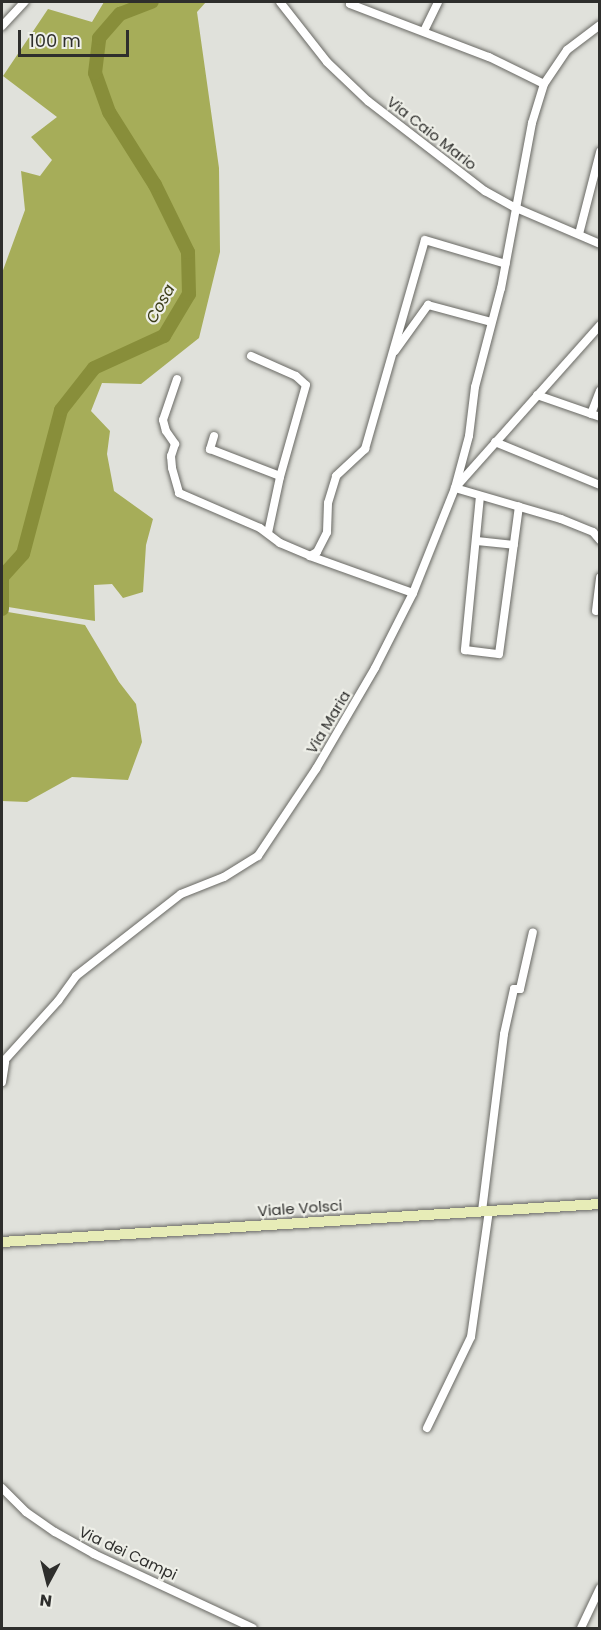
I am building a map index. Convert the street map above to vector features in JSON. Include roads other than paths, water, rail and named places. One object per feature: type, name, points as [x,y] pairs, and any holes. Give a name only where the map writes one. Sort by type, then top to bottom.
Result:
[{"type":"main road","name":"Viale Volsci","points":[[2,1242],[600,1204]]},
{"type":"street","points":[[2,26],[24,2]]},
{"type":"street","name":"Via Caio Mario","points":[[280,2],[327,62],[368,101],[485,191],[516,208],[600,244]]},
{"type":"street","points":[[351,2],[489,57],[544,84]]},
{"type":"street","points":[[424,31],[438,2]]},
{"type":"street","points":[[599,29],[567,50],[544,84],[532,123],[506,264],[475,387],[469,436],[455,488],[585,528],[593,532],[600,540]]},
{"type":"street","points":[[579,234],[600,152]]},
{"type":"street","points":[[310,556],[317,552],[327,532],[328,503],[336,476],[365,450],[425,240],[506,264]]},
{"type":"street","points":[[391,357],[428,304],[491,322]]},
{"type":"street","name":"Via Maria","points":[[3,1062],[58,1001],[76,976],[181,894],[224,877],[258,856],[358,699],[413,593],[455,488],[600,325]]},
{"type":"street","points":[[251,356],[296,376],[306,385],[280,476],[268,533]]},
{"type":"street","points":[[177,379],[163,420],[166,430],[176,444],[171,456],[173,480],[179,493],[268,533],[286,546],[413,593]]},
{"type":"street","points":[[537,395],[595,415],[600,391]]},
{"type":"street","points":[[214,436],[210,449],[280,476]]},
{"type":"street","points":[[495,442],[600,485]]},
{"type":"street","points":[[480,496],[465,650],[499,654],[519,506]]},
{"type":"street","points":[[477,541],[514,545]]},
{"type":"street","points":[[596,611],[600,577]]},
{"type":"street","points":[[427,1428],[471,1337],[504,1034],[514,989],[520,989],[533,932]]},
{"type":"street","points":[[2,1082],[3,1062]]},
{"type":"street","name":"Via dei Campi","points":[[2,1488],[26,1512],[94,1554],[253,1629]]},
{"type":"street","points":[[581,1629],[600,1588]]},
{"type":"waterway","name":"Cosa","points":[[2,609],[2,577],[23,554],[61,410],[94,368],[164,336],[189,294],[188,252],[155,185],[109,112],[95,73],[99,38],[120,14],[152,2]]}]
